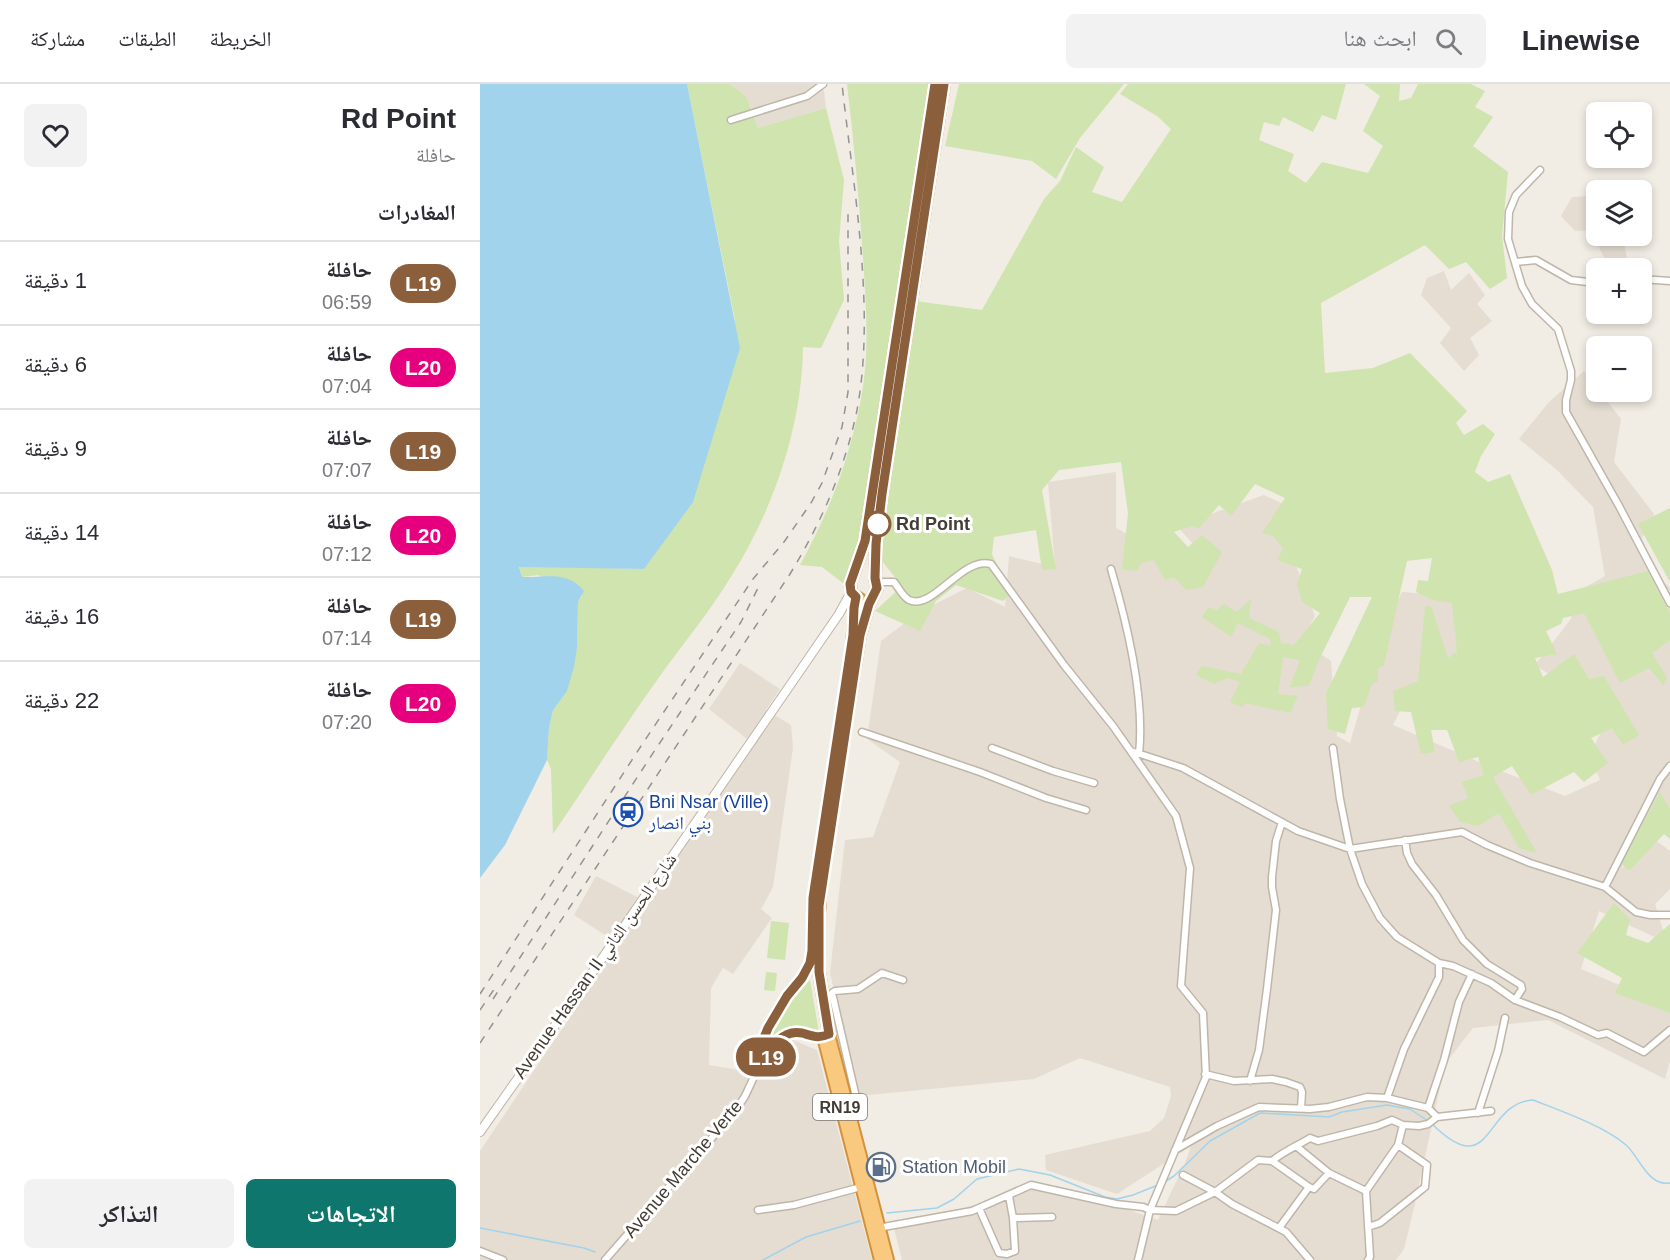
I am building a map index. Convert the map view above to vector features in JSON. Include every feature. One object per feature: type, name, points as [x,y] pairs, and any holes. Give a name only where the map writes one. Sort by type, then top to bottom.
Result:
[{"type":"highway","name":"RN19","points":[[880,1260],[876,1229],[847,1101],[826,1035],[811,975],[813,898],[853,635],[854,595],[850,584],[865,541],[935,84]]},
{"type":"highway","name":"RN19","points":[[888,1260],[861,1187],[827,1059],[826,1035],[832,1018],[811,975],[821,885],[860,635],[877,588],[876,544],[882,494],[944,84]]},
{"type":"highway","points":[[854,576],[863,572],[870,573],[876,580]]},
{"type":"highway","points":[[854,595],[867,599],[874,595]]},
{"type":"street","points":[[731,120],[807,96],[823,84]]},
{"type":"street","points":[[1540,170],[1516,195],[1509,212],[1508,239],[1522,286],[1532,304],[1558,329],[1571,371],[1566,412],[1670,603]]},
{"type":"street","points":[[1515,262],[1536,260],[1571,280],[1586,282]]},
{"type":"street","points":[[1652,280],[1670,281]]},
{"type":"street","points":[[876,580],[894,582],[906,598],[918,601],[944,587],[974,564],[982,562],[991,564],[1064,665],[1131,750],[1176,816],[1190,868],[1181,986],[1203,1012],[1205,1074],[1150,1210],[1138,1260]]},
{"type":"street","points":[[1111,569],[1121,603],[1138,694],[1140,753],[1137,760]]},
{"type":"street","name":"Avenue Hassan II شارع الحسن الثاني","points":[[480,1132],[854,595]]},
{"type":"street","points":[[862,732],[980,772],[1046,798],[1086,810]]},
{"type":"street","points":[[992,748],[1053,771],[1094,783]]},
{"type":"street","points":[[1333,748],[1350,849],[1362,884],[1380,918],[1397,937],[1439,963],[1491,983],[1515,1000],[1560,1017],[1598,1035],[1607,1033],[1644,1052],[1670,1030]]},
{"type":"street","points":[[1131,750],[1183,768],[1298,831],[1350,849],[1462,832],[1530,863],[1605,888],[1636,912],[1670,915]]},
{"type":"street","points":[[1605,888],[1660,779],[1670,766]]},
{"type":"street","points":[[1250,1081],[1259,1050],[1267,989],[1276,910],[1272,877],[1276,841],[1282,822]]},
{"type":"street","points":[[1405,840],[1412,864],[1436,895],[1463,940],[1487,963],[1521,985],[1522,989],[1515,1000]]},
{"type":"street","points":[[1387,1098],[1404,1048],[1439,977],[1439,963]]},
{"type":"street","points":[[847,1101],[856,1097],[832,1018],[834,991],[858,989],[882,974],[903,980]]},
{"type":"street","points":[[755,1073],[760,1048],[768,1028],[787,996],[811,975]]},
{"type":"street","points":[[1433,1120],[1428,1108],[1444,1060],[1458,1002],[1472,975]]},
{"type":"street","points":[[1478,1113],[1498,1052],[1505,1018]]},
{"type":"street","points":[[755,1073],[780,1038],[797,1033],[809,1036],[826,1035]]},
{"type":"street","points":[[809,1036],[819,1045],[827,1059]]},
{"type":"street","name":"Avenue Marche Verte","points":[[605,1260],[731,1116],[744,1098],[755,1073]]},
{"type":"street","points":[[1205,1074],[1234,1081],[1272,1079],[1286,1082],[1300,1088],[1301,1108]]},
{"type":"street","points":[[1174,1150],[1217,1126],[1259,1107],[1329,1107],[1367,1097],[1387,1098],[1428,1108]]},
{"type":"street","points":[[1272,1161],[1286,1149],[1310,1137],[1318,1141],[1392,1120],[1403,1125],[1491,1111]]},
{"type":"street","points":[[1368,1260],[1370,1257],[1366,1191],[1398,1144],[1403,1125]]},
{"type":"street","points":[[1368,1227],[1380,1223],[1425,1187],[1427,1165],[1398,1144]]},
{"type":"street","points":[[1296,1146],[1329,1173],[1366,1191]]},
{"type":"street","points":[[876,1229],[979,1208],[1030,1185],[1150,1210],[1176,1211],[1215,1192],[1258,1160],[1272,1161],[1314,1189],[1329,1173]]},
{"type":"street","points":[[1183,1175],[1286,1232],[1310,1260]]},
{"type":"street","points":[[758,1210],[794,1205],[861,1187]]},
{"type":"street","points":[[1279,1228],[1308,1187]]},
{"type":"street","points":[[979,1208],[999,1253],[1007,1254],[1015,1251],[1009,1196]]},
{"type":"street","points":[[1013,1218],[1052,1217]]},
{"type":"street","points":[[480,1251],[503,1260]]},
{"type":"shaded area","points":[[730,84],[823,84],[826,108],[758,128],[746,96]]},
{"type":"shaded area","points":[[1586,196],[1586,230],[1575,231],[1561,216],[1572,197]]},
{"type":"shaded area","points":[[1599,246],[1625,246],[1627,258],[1604,258]]},
{"type":"shaded area","points":[[1444,271],[1451,290],[1469,273],[1485,295],[1477,304],[1492,321],[1470,338],[1479,355],[1464,371],[1440,343],[1451,328],[1421,295],[1427,278]]},
{"type":"shaded area","points":[[1584,371],[1586,374],[1586,402],[1608,402],[1621,419],[1614,462],[1654,514],[1642,538],[1652,574],[1670,587],[1670,816],[1633,845],[1621,869],[1655,840],[1670,851],[1670,889],[1655,904],[1667,943],[1599,911],[1581,969],[1670,1006],[1670,1061],[1665,1079],[1548,1020],[1473,1028],[1445,1064],[1404,1249],[1396,1260],[902,1260],[892,1221],[964,1208],[1030,1188],[1129,1210],[1158,1220],[1191,1146],[1117,1194],[1046,1170],[1045,1155],[1150,1131],[1164,1118],[1171,1096],[1170,1087],[1080,1058],[1034,1079],[858,1096],[830,973],[845,840],[873,837],[900,762],[867,739],[881,641],[921,611],[967,588],[1005,607],[1009,556],[1055,567],[1048,482],[1116,472],[1116,528],[1165,555],[1210,563],[1177,526],[1264,495],[1294,509],[1292,555],[1315,616],[1301,641],[1331,661],[1337,736],[1350,743],[1380,639],[1402,592],[1460,597],[1469,706],[1410,691],[1393,725],[1565,796],[1600,780],[1590,755],[1610,713],[1535,665],[1571,619],[1574,594],[1605,576],[1593,507],[1557,470],[1519,439],[1549,402]]},
{"type":"shaded area","points":[[740,663],[780,689],[766,710],[791,725],[793,748],[773,887],[761,909],[772,918],[733,974],[723,968],[711,988],[709,1065],[769,1075],[788,1038],[817,1050],[872,1260],[480,1260],[480,1151],[619,944],[574,915],[596,876],[645,901],[747,739],[709,709]]},
{"type":"green space","points":[[687,84],[730,84],[746,96],[758,128],[826,108],[844,180],[839,241],[844,300],[821,348],[803,347],[797,407],[783,466],[761,522],[747,549],[714,602],[642,702],[553,834],[551,769],[547,760],[549,728],[553,709],[567,690],[577,648],[578,602],[582,596],[538,575],[522,577],[519,566],[643,569],[735,320]]},
{"type":"green space","points":[[847,84],[931,84],[868,520],[855,564],[843,583],[822,567],[800,565],[829,505],[851,443],[866,364],[863,257]]},
{"type":"green space","points":[[959,84],[1124,84],[1080,138],[1056,179],[1032,161],[945,146]]},
{"type":"green space","points":[[1128,84],[1346,84],[1336,120],[1322,115],[1313,132],[1283,117],[1279,126],[1264,122],[1259,140],[1294,154],[1288,171],[1306,183],[1322,162],[1368,173],[1383,146],[1363,131],[1380,96],[1364,84],[1400,84],[1399,101],[1411,98],[1418,84],[1471,84],[1485,91],[1475,107],[1493,117],[1473,146],[1508,172],[1502,236],[1507,278],[1490,289],[1466,262],[1449,269],[1425,245],[1321,303],[1325,373],[1373,368],[1410,353],[1467,411],[1456,423],[1464,435],[1483,424],[1495,434],[1481,456],[1475,472],[1488,482],[1510,474],[1552,570],[1558,594],[1648,571],[1670,613],[1670,640],[1652,653],[1667,678],[1663,685],[1649,668],[1620,683],[1584,613],[1563,618],[1561,624],[1546,631],[1557,654],[1535,658],[1543,677],[1574,654],[1589,679],[1604,676],[1639,735],[1623,745],[1612,728],[1591,738],[1608,763],[1584,782],[1574,772],[1531,795],[1512,766],[1493,777],[1537,853],[1519,848],[1499,813],[1478,826],[1460,822],[1449,806],[1468,798],[1462,782],[1484,775],[1478,757],[1459,762],[1447,730],[1431,730],[1435,752],[1421,754],[1411,712],[1395,711],[1393,691],[1418,681],[1425,607],[1431,606],[1448,658],[1457,652],[1452,603],[1433,600],[1416,592],[1418,580],[1428,581],[1432,558],[1407,561],[1384,665],[1378,668],[1378,681],[1372,684],[1364,707],[1352,708],[1345,734],[1328,729],[1326,694],[1372,597],[1350,597],[1318,662],[1309,686],[1290,687],[1300,660],[1283,657],[1278,694],[1298,696],[1290,713],[1246,703],[1241,707],[1230,702],[1240,682],[1228,678],[1214,684],[1196,675],[1202,666],[1241,674],[1259,643],[1271,646],[1270,639],[1238,623],[1231,637],[1202,617],[1209,607],[1217,610],[1224,604],[1237,612],[1251,599],[1249,618],[1279,632],[1281,643],[1294,645],[1320,613],[1302,602],[1297,584],[1302,569],[1277,560],[1283,548],[1273,536],[1262,533],[1285,498],[1255,484],[1231,516],[1219,505],[1199,528],[1191,526],[1174,532],[1188,547],[1202,535],[1222,552],[1203,587],[1186,590],[1174,577],[1165,580],[1154,560],[1141,563],[1137,571],[1122,569],[1128,513],[1121,462],[1059,470],[1042,490],[1056,569],[1042,570],[1036,530],[994,537],[992,554],[1010,594],[1003,601],[956,585],[936,601],[920,631],[875,611],[902,586],[882,561],[883,516],[915,301],[982,310],[1044,199],[1060,181],[1076,147],[1104,167],[1092,192],[1122,202],[1171,129],[1157,116],[1120,94]]},
{"type":"green space","points":[[1670,508],[1670,582],[1638,524]]},
{"type":"green space","points":[[1660,792],[1670,809],[1670,839],[1664,834],[1629,871],[1621,863]]},
{"type":"green space","points":[[1614,903],[1630,920],[1626,935],[1648,943],[1670,924],[1670,1013],[1615,993],[1622,978],[1577,953]]},
{"type":"green space","points":[[771,921],[789,923],[785,960],[767,958]]},
{"type":"green space","points":[[766,972],[777,973],[775,991],[764,990]]},
{"type":"green space","points":[[810,980],[819,1032],[802,1026],[789,1026],[778,1034],[768,1048],[765,1046],[783,1010],[794,994]]},
{"type":"water","points":[[480,84],[687,84],[740,348],[693,502],[644,569],[519,567],[522,577],[563,578],[577,584],[584,591],[578,602],[577,648],[567,691],[553,710],[549,728],[547,760],[505,845],[480,878]]},
{"type":"waterway","points":[[1432,1124],[1452,1140],[1466,1146],[1478,1144],[1505,1113],[1517,1104],[1533,1100],[1582,1120],[1617,1138],[1631,1150],[1650,1176],[1662,1183],[1670,1183]]},
{"type":"waterway","points":[[1163,1183],[1174,1176],[1210,1141],[1260,1113],[1329,1117],[1342,1112],[1387,1105],[1410,1109],[1428,1121]]},
{"type":"waterway","points":[[887,1213],[937,1208],[954,1199],[977,1179],[1019,1169],[1050,1175],[1105,1197],[1117,1199],[1158,1185]]},
{"type":"waterway","points":[[763,1260],[806,1237],[860,1221]]},
{"type":"waterway","points":[[480,1228],[595,1252]]},
{"type":"railway","points":[[480,1043],[790,574],[822,515],[839,474],[857,410],[864,331],[861,247],[842,84]]},
{"type":"railway","points":[[480,994],[643,743],[753,579],[784,542],[822,483],[842,427],[848,392],[848,212]]},
{"type":"railway","points":[[493,999],[741,622],[760,584]]},
{"type":"railway","points":[[480,1010],[495,988]]},
{"type":"bus line","name":"L19","points":[[935,84],[865,541],[850,584],[851,592],[856,597],[853,635],[813,898],[810,963],[768,1028],[760,1048],[755,1073],[776,1042],[785,1035],[797,1033],[818,1038],[829,1034],[819,972],[818,928],[821,885],[860,635],[869,604],[877,588],[876,544],[882,494],[944,84]]},
{"type":"place","name":"Rd Point","points":[[878,524]]},
{"type":"place","name":"Bni Nsar (Ville) بني انصار","points":[[628,812]]},
{"type":"place","name":"Station Mobil","points":[[881,1167]]}]
